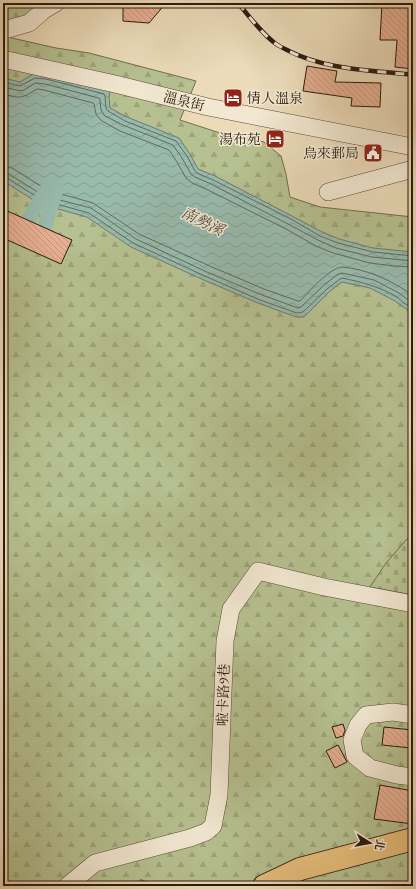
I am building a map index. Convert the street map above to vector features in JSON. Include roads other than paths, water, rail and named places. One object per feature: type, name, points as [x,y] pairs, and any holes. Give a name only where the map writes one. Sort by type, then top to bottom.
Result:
[{"type":"main road","points":[[264,886],[300,869],[413,839]]},
{"type":"street","points":[[3,29],[29,23],[44,10],[56,3]]},
{"type":"street","name":"溫泉街","points":[[3,59],[208,107],[413,147]]},
{"type":"street","points":[[328,192],[413,169]]},
{"type":"street","name":"啦卡路9巷","points":[[67,886],[96,863],[190,838],[206,832],[213,826],[219,795],[225,642],[231,609],[258,571],[324,587],[413,604]]},
{"type":"street","points":[[413,715],[393,712],[366,715],[358,725],[352,740],[355,756],[370,768],[397,775],[413,777]]},
{"type":"street","points":[[283,886],[300,869]]},
{"type":"water","name":"南勢溪","points":[[33,74],[110,91],[110,108],[127,117],[179,138],[198,169],[215,176],[322,232],[339,239],[373,248],[413,252],[413,311],[409,311],[395,301],[370,288],[342,282],[329,292],[304,317],[296,317],[206,281],[131,247],[87,217],[40,204],[3,181],[3,78],[20,82]]},
{"type":"waterway","points":[[21,231],[48,187]]},
{"type":"waterway","points":[[40,242],[57,188]]},
{"type":"waterway","points":[[141,881],[152,886]]},
{"type":"railway","points":[[238,3],[265,35],[276,44],[302,57],[317,62],[348,68],[413,75]]},
{"type":"place","name":"情人溫泉","points":[[233,98]]},
{"type":"place","name":"湯布苑","points":[[275,139]]},
{"type":"place","name":"烏來郵局","points":[[373,153]]}]
